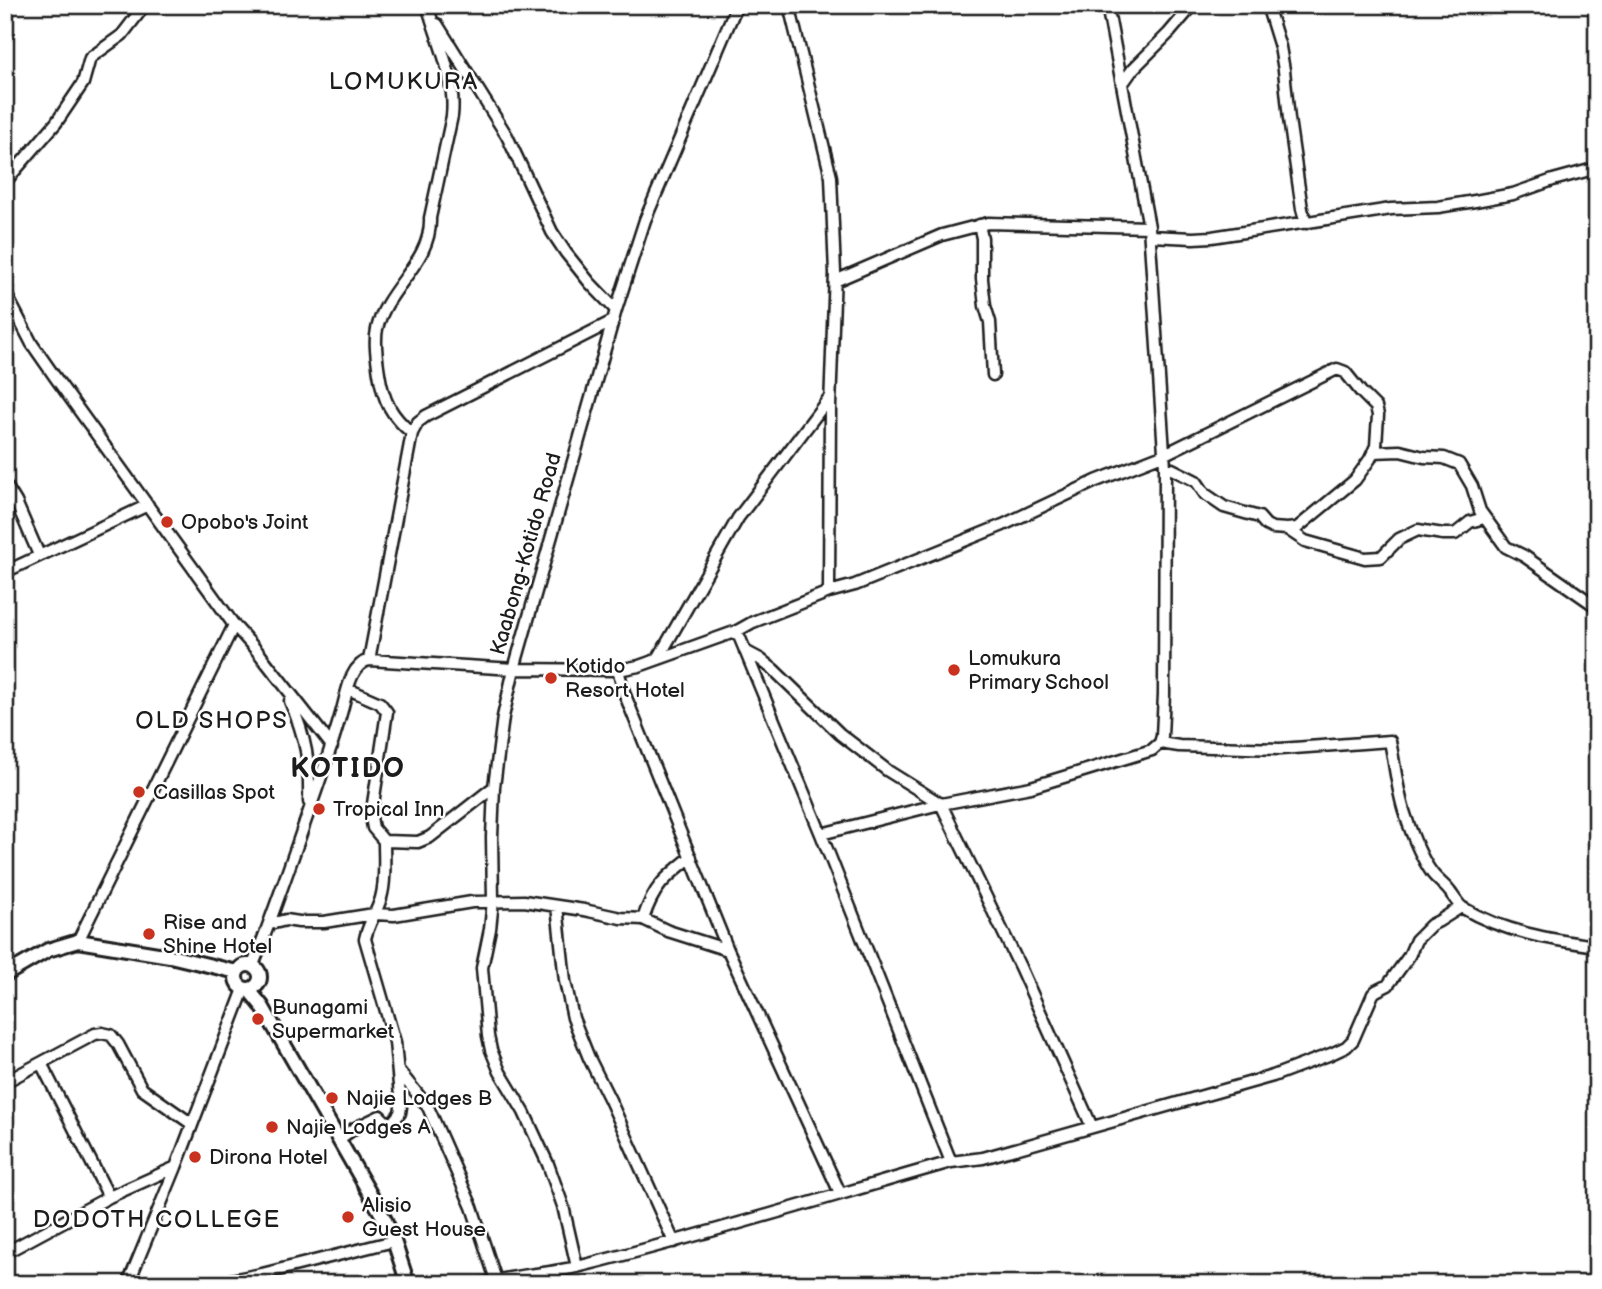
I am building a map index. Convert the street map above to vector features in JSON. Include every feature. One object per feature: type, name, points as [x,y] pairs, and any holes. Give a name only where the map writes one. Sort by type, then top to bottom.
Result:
[{"type":"main road","points":[[5,975],[48,950],[78,941],[170,956],[237,972]]},
{"type":"main road","points":[[250,988],[261,979],[253,965],[242,967],[237,972],[236,981],[239,986],[250,988],[262,1006],[385,1220],[408,1284]]},
{"type":"street","points":[[5,182],[56,123],[83,83],[90,58],[122,35],[145,5]]},
{"type":"street","name":"Kaabong-Kotido Road","points":[[369,660],[514,669],[615,315],[645,220],[737,5]]},
{"type":"street","points":[[789,5],[831,177],[835,281],[830,397],[829,592]]},
{"type":"street","points":[[821,834],[941,804],[1031,787],[1152,750],[1160,743],[1164,694],[1165,454],[1150,231],[1107,5]]},
{"type":"street","points":[[1123,83],[1193,5]]},
{"type":"street","points":[[1267,5],[1280,47],[1306,223]]},
{"type":"street","points":[[253,965],[332,746],[348,689],[357,667],[361,662],[369,660],[412,433],[418,422],[615,315],[552,232],[507,136],[428,8]]},
{"type":"street","points":[[412,433],[398,422],[387,404],[380,381],[376,332],[383,312],[426,245],[452,116],[452,84],[428,8]]},
{"type":"street","points":[[835,281],[942,235],[988,223],[1150,231],[1194,238],[1212,237],[1391,209],[1438,207],[1475,201],[1513,194],[1597,168]]},
{"type":"street","points":[[979,225],[993,375]]},
{"type":"street","points":[[5,292],[32,344],[234,625],[332,746]]},
{"type":"street","points":[[577,1267],[563,1206],[548,1164],[524,1112],[500,1072],[488,1036],[482,968],[493,901],[494,787],[503,717],[514,669],[618,670],[639,666],[737,631],[829,592],[940,551],[1165,454],[1337,369],[1345,372],[1376,407],[1378,425],[1370,459],[1347,487],[1303,524],[1293,529],[1272,528],[1259,517],[1224,507],[1205,494],[1196,481],[1165,467]]},
{"type":"street","points":[[659,657],[738,519],[830,397]]},
{"type":"street","points":[[1373,452],[1400,451],[1454,461],[1462,467],[1484,518],[1506,547],[1524,556],[1597,607]]},
{"type":"street","points":[[5,484],[16,502],[39,555]]},
{"type":"street","points":[[5,572],[148,505]]},
{"type":"street","points":[[1287,530],[1305,541],[1373,558],[1381,557],[1399,539],[1418,530],[1455,534],[1470,522],[1484,518]]},
{"type":"street","points":[[78,941],[234,625]]},
{"type":"street","points":[[737,631],[821,834],[951,1163]]},
{"type":"street","points":[[745,650],[774,670],[840,734],[888,771],[941,804],[1020,967],[1092,1127]]},
{"type":"street","points":[[618,670],[625,695],[728,950],[839,1193]]},
{"type":"street","points":[[285,688],[301,725],[307,748],[309,811]]},
{"type":"street","points":[[339,1139],[380,1116],[392,1123],[401,1107],[395,1042],[365,939],[367,926],[383,893],[384,841],[373,828],[371,817],[387,712],[380,703],[348,689]]},
{"type":"street","points":[[1160,743],[1280,749],[1390,741],[1397,784],[1423,858],[1461,907],[1502,925],[1549,939],[1597,946]]},
{"type":"street","points":[[384,841],[418,842],[430,837],[494,787]]},
{"type":"street","points":[[643,919],[657,887],[691,857]]},
{"type":"street","points":[[270,924],[286,920],[324,922],[374,914],[394,915],[472,902],[524,901],[621,918],[643,919],[668,931],[728,950]]},
{"type":"street","points":[[557,906],[565,981],[573,1018],[674,1242]]},
{"type":"street","points":[[481,1284],[577,1267],[674,1242],[839,1193],[951,1163],[983,1158],[1273,1076],[1346,1047],[1356,1035],[1373,995],[1388,985],[1409,956],[1416,940],[1431,925],[1461,907]]},
{"type":"street","points":[[128,1284],[250,988]]},
{"type":"street","points":[[5,1082],[95,1034],[111,1035],[142,1089],[192,1124]]},
{"type":"street","points":[[41,1063],[109,1197]]},
{"type":"street","points":[[398,1070],[428,1107],[472,1207],[496,1280]]},
{"type":"street","points":[[5,1253],[109,1197],[176,1167]]},
{"type":"street","points":[[209,1284],[262,1274],[394,1241]]},
{"type":"place","name":"Opobo's Joint","points":[[167,522]]},
{"type":"place","name":"Lomukura Primary School","points":[[954,670]]},
{"type":"place","name":"Kotido Resort Hotel","points":[[551,678]]},
{"type":"place","name":"Casillas Spot","points":[[139,792]]},
{"type":"place","name":"Tropical Inn","points":[[319,809]]},
{"type":"place","name":"Rise and Shine Hotel","points":[[149,934]]},
{"type":"place","name":"Bunagami Supermarket","points":[[258,1019]]},
{"type":"place","name":"Najie Lodges B","points":[[332,1098]]},
{"type":"place","name":"Najie Lodges A","points":[[272,1127]]},
{"type":"place","name":"Dirona Hotel","points":[[195,1157]]},
{"type":"place","name":"Alisio Guest House","points":[[348,1217]]},
{"type":"district","name":"LOMUKURA","points":[[404,81]]},
{"type":"district","name":"OLD SHOPS","points":[[212,720]]},
{"type":"district","name":"KOTIDO","points":[[348,768]]},
{"type":"district","name":"DODOTH COLLEGE","points":[[157,1219]]}]
